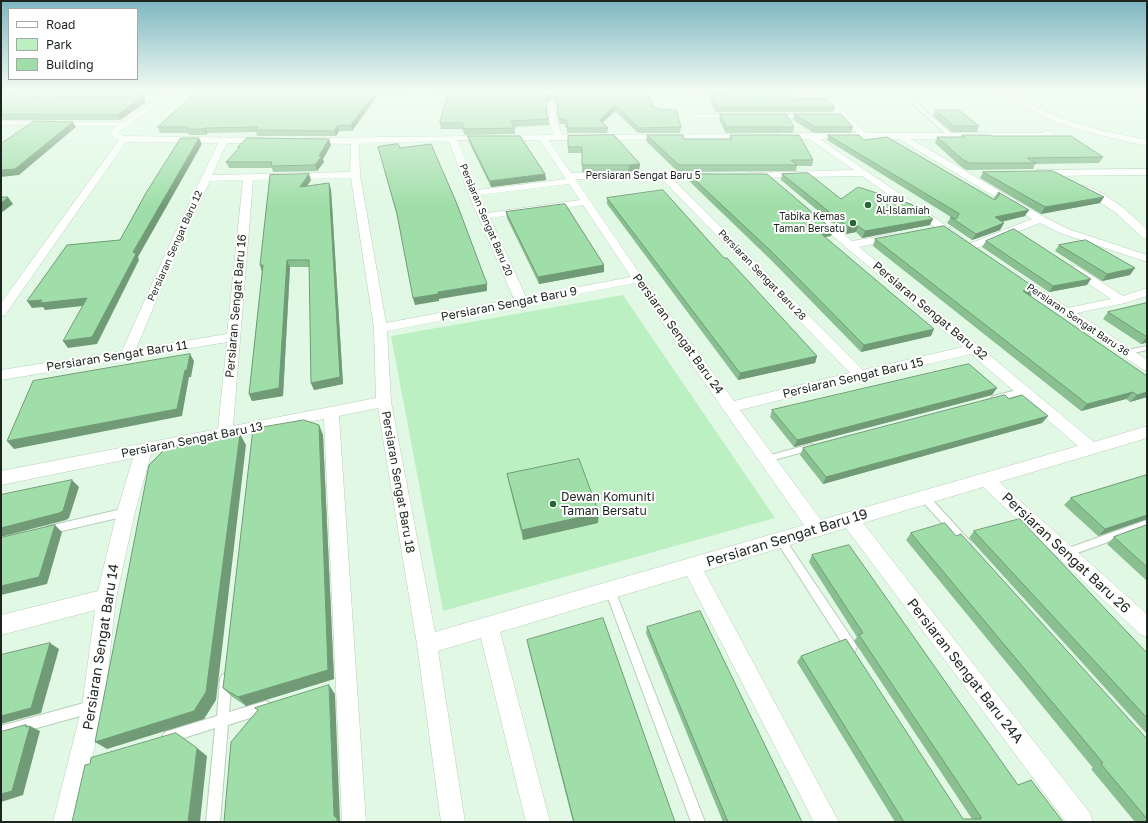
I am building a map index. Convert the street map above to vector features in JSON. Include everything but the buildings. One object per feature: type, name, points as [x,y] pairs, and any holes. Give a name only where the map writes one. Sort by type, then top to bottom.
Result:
[{"type":"street","points":[[118,129],[115,132],[115,135],[124,139],[270,141]]},
{"type":"street","points":[[556,129],[559,137]]},
{"type":"street","points":[[301,141],[559,137],[603,129]]},
{"type":"street","points":[[742,129],[760,136]]},
{"type":"street","points":[[857,129],[864,136]]},
{"type":"street","points":[[1089,129],[1147,143]]},
{"type":"street","points":[[775,136],[1044,136],[1049,135],[1049,133]]},
{"type":"street","points":[[902,136],[1040,219],[1064,231],[1147,259]]},
{"type":"street","name":"Persiaran Sengat Baru 24","points":[[542,137],[638,279],[817,529]]},
{"type":"street","points":[[812,137],[983,256]]},
{"type":"street","name":"Persiaran Sengat Baru 20","points":[[452,138],[473,192],[522,302]]},
{"type":"street","points":[[1,312],[124,139]]},
{"type":"street","name":"Persiaran Sengat Baru 12","points":[[128,354],[205,178],[224,140]]},
{"type":"street","name":"Persiaran Sengat Baru 18","points":[[355,141],[355,175],[380,328],[384,402],[427,644],[453,822]]},
{"type":"street","points":[[1028,174],[1147,172]]},
{"type":"street","points":[[736,176],[862,173]]},
{"type":"street","points":[[1059,173],[1117,206],[1131,218],[1147,236]]},
{"type":"street","points":[[966,174],[982,174]]},
{"type":"street","points":[[205,178],[355,175]]},
{"type":"street","name":"Persiaran Sengat Baru 28","points":[[665,176],[860,375]]},
{"type":"street","name":"Persiaran Sengat Baru 5","points":[[473,192],[569,178],[720,176]]},
{"type":"street","points":[[768,176],[780,186]]},
{"type":"street","name":"Persiaran Sengat Baru 16","points":[[225,433],[248,178]]},
{"type":"street","points":[[484,216],[586,202]]},
{"type":"street","name":"Persiaran Sengat Baru 32","points":[[809,210],[1091,448]]},
{"type":"street","points":[[970,247],[1040,219]]},
{"type":"street","points":[[927,231],[942,228]]},
{"type":"street","points":[[1012,230],[1025,238]]},
{"type":"street","points":[[850,245],[904,235]]},
{"type":"street","points":[[1064,263],[1121,300]]},
{"type":"street","name":"Persiaran Sengat Baru 36","points":[[1008,273],[1125,353],[1147,366]]},
{"type":"street","name":"Persiaran Sengat Baru 9","points":[[380,328],[638,279]]},
{"type":"street","points":[[1066,312],[1121,300],[1147,292]]},
{"type":"street","name":"Persiaran Sengat Baru 11","points":[[1,375],[233,337]]},
{"type":"street","name":"Persiaran Sengat Baru 15","points":[[730,407],[975,349]]},
{"type":"street","name":"Persiaran Sengat Baru 13","points":[[1,478],[225,433],[254,431],[331,412],[384,402]]},
{"type":"street","points":[[331,412],[338,685],[354,822]]},
{"type":"street","name":"Persiaran Sengat Baru 19","points":[[427,644],[1147,432]]},
{"type":"street","name":"Persiaran Sengat Baru 14","points":[[65,822],[87,763],[106,598],[126,512],[144,449]]},
{"type":"street","name":"Persiaran Sengat Baru 26","points":[[985,479],[1147,628]]},
{"type":"street","name":"Persiaran Sengat Baru 24A","points":[[849,519],[1082,822]]},
{"type":"street","points":[[691,566],[827,822]]},
{"type":"street","points":[[1,625],[106,598]]},
{"type":"street","points":[[488,626],[538,822]]},
{"type":"lane","points":[[944,129],[951,136]]},
{"type":"lane","points":[[1125,353],[1147,348]]},
{"type":"lane","points":[[987,401],[1025,391]]},
{"type":"lane","points":[[767,459],[820,445]]},
{"type":"lane","points":[[924,497],[972,550]]},
{"type":"lane","points":[[40,532],[126,512]]},
{"type":"lane","points":[[1066,553],[1147,524]]},
{"type":"lane","points":[[780,539],[858,658]]},
{"type":"lane","points":[[610,590],[698,822]]},
{"type":"lane","points":[[213,822],[221,721],[228,665]]},
{"type":"lane","points":[[154,742],[280,703]]},
{"type":"lane","points":[[1,732],[93,707]]},
{"type":"green space","points":[[623,295],[775,518],[443,611],[391,336]]},
{"type":"place","name":"Surau Al-Islamiah","points":[[868,205]]},
{"type":"place","name":"Tabika Kemas Taman Bersatu","points":[[853,223]]},
{"type":"place","name":"Dewan Komuniti Taman Bersatu","points":[[553,504]]}]
